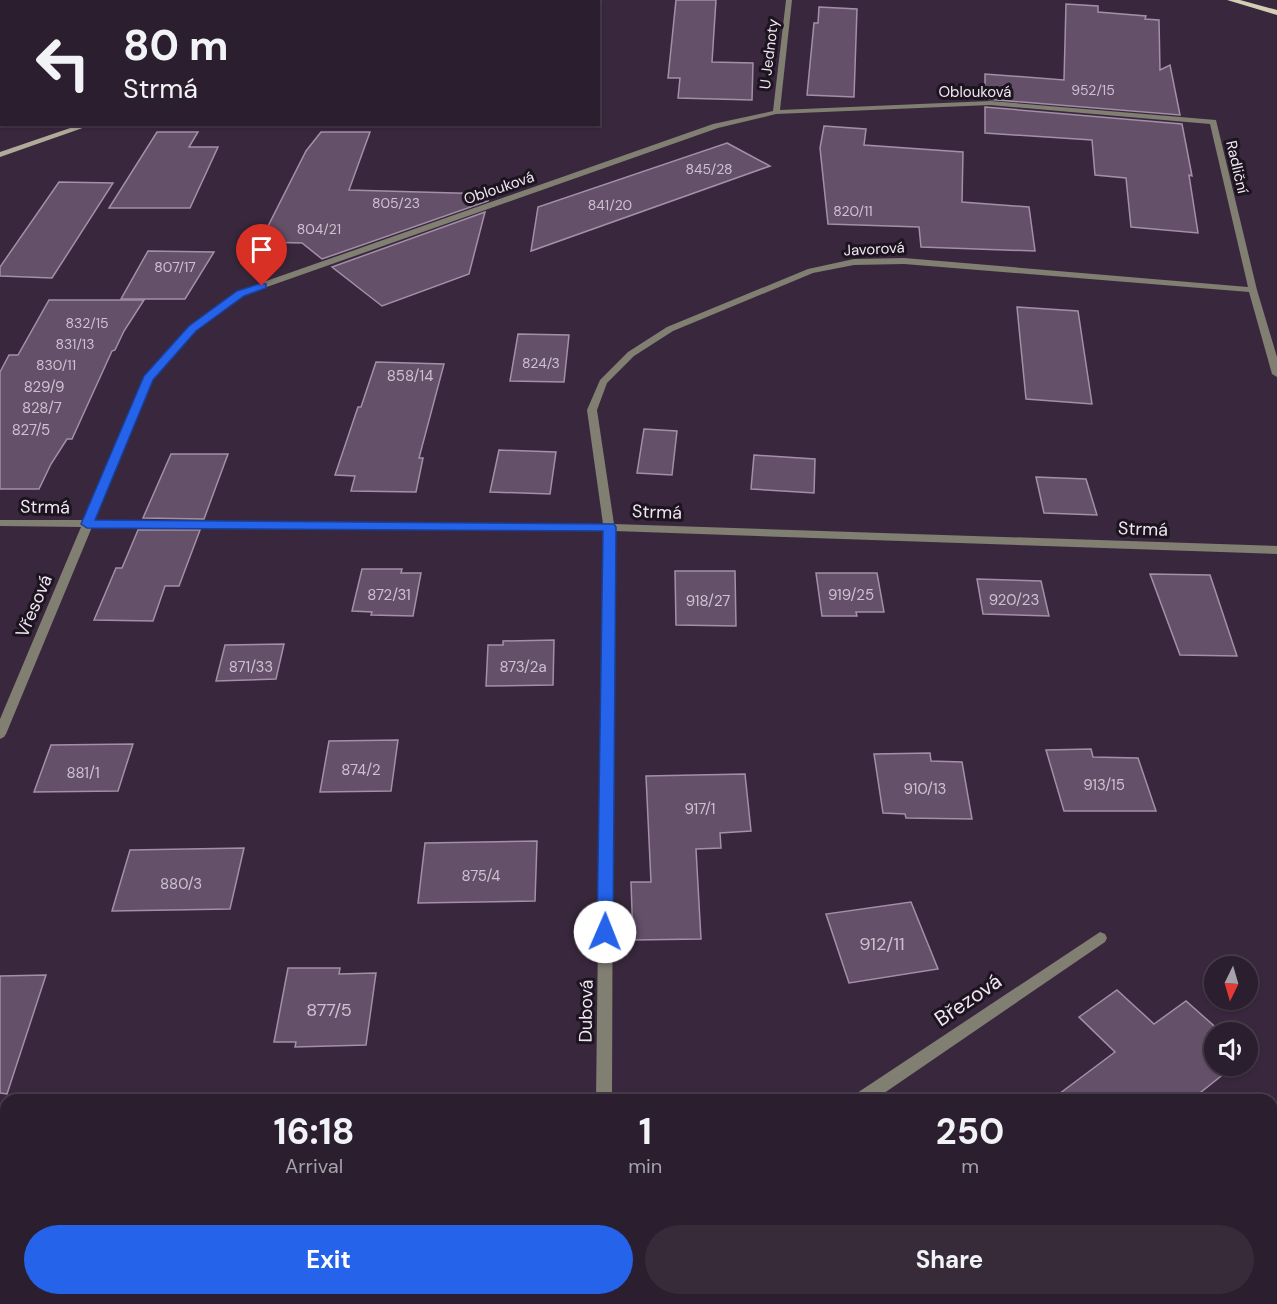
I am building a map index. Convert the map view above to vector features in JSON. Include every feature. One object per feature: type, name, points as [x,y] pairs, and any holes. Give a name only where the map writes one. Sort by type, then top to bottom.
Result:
[{"type":"main road","points":[[1231,0],[1277,13]]},
{"type":"street","name":"U Jednoty","points":[[776,112],[789,0]]},
{"type":"street","name":"Oblouková","points":[[87,524],[147,379],[193,328],[241,293],[716,126],[776,112],[990,103],[1052,108]]},
{"type":"street","name":"Radliční","points":[[1052,108],[1213,122],[1252,290],[1277,374]]},
{"type":"street","points":[[0,155],[85,126]]},
{"type":"street","name":"Javorová","points":[[609,527],[592,410],[603,382],[631,354],[670,329],[811,271],[854,262],[904,261],[1252,290]]},
{"type":"street","name":"Strmá","points":[[0,523],[609,527],[1277,550]]},
{"type":"street","name":"Vřesová","points":[[0,734],[87,524]]},
{"type":"street","name":"Dubová","points":[[604,1094],[609,527]]},
{"type":"street","name":"Březová","points":[[869,1094],[1100,938]]},
{"type":"building","points":[[676,0],[716,0],[712,62],[753,63],[752,100],[678,98],[680,78],[668,78]]},
{"type":"building","points":[[1066,4],[1098,6],[1098,12],[1146,16],[1145,19],[1159,20],[1160,70],[1170,65],[1180,115],[985,99],[985,74],[1064,80]]},
{"type":"building","points":[[819,7],[857,9],[854,97],[807,95],[814,23],[818,23]]},
{"type":"building","points":[[985,107],[1182,124],[1192,176],[1189,175],[1198,233],[1131,227],[1126,178],[1095,175],[1092,140],[985,133]]},
{"type":"building","points":[[824,126],[866,129],[864,145],[963,152],[962,202],[1029,207],[1035,251],[921,247],[919,227],[828,224],[820,148]]},
{"type":"building","points":[[157,132],[198,132],[189,147],[218,147],[190,208],[109,208]]},
{"type":"building","points":[[321,132],[370,132],[349,190],[490,194],[488,201],[322,259],[302,243],[260,242],[306,151]]},
{"type":"building","points":[[727,143],[770,166],[531,251],[538,207]]},
{"type":"building","points":[[59,182],[113,183],[52,278],[0,276],[0,267]]},
{"type":"building","points":[[485,212],[469,274],[382,306],[332,267]]},
{"type":"building","points":[[148,251],[214,252],[185,299],[121,299]]},
{"type":"building","points":[[49,300],[144,300],[115,350],[112,351],[72,439],[67,439],[39,489],[0,489],[0,372],[9,355],[18,355]]},
{"type":"building","points":[[1017,307],[1078,311],[1092,404],[1026,399]]},
{"type":"building","points":[[518,334],[569,335],[564,382],[510,381]]},
{"type":"building","points":[[376,362],[444,364],[419,458],[423,458],[416,492],[351,491],[355,476],[335,475]]},
{"type":"building","points":[[644,429],[677,431],[672,475],[637,473]]},
{"type":"building","points":[[499,450],[556,452],[550,494],[490,492]]},
{"type":"building","points":[[171,454],[228,454],[204,519],[143,518]]},
{"type":"building","points":[[754,455],[815,459],[814,493],[751,489]]},
{"type":"building","points":[[1036,477],[1086,479],[1097,515],[1044,513]]},
{"type":"building","points":[[138,530],[200,530],[179,586],[165,586],[153,621],[94,620],[116,568],[122,568]]},
{"type":"building","points":[[362,569],[402,569],[401,573],[421,573],[413,616],[371,615],[372,612],[352,611]]},
{"type":"building","points":[[675,571],[735,571],[736,626],[676,625]]},
{"type":"building","points":[[816,573],[877,573],[884,612],[856,612],[857,616],[822,616]]},
{"type":"building","points":[[1150,574],[1210,575],[1237,656],[1180,655]]},
{"type":"building","points":[[977,579],[1041,581],[1049,616],[983,614]]},
{"type":"building","points":[[554,640],[553,685],[486,686],[488,645],[503,645],[503,641]]},
{"type":"building","points":[[284,644],[276,679],[216,681],[225,645]]},
{"type":"building","points":[[398,740],[391,791],[320,792],[329,741]]},
{"type":"building","points":[[133,744],[118,791],[34,792],[51,745]]},
{"type":"building","points":[[1091,749],[1093,757],[1138,758],[1156,811],[1064,811],[1046,750]]},
{"type":"building","points":[[930,753],[931,761],[962,762],[972,819],[906,818],[905,814],[883,813],[874,754]]},
{"type":"building","points":[[745,774],[751,831],[720,833],[721,848],[696,849],[701,939],[633,940],[631,882],[651,882],[646,776]]},
{"type":"building","points":[[537,841],[535,901],[418,903],[425,843]]},
{"type":"building","points":[[244,848],[230,909],[112,911],[130,850]]},
{"type":"building","points":[[911,902],[938,969],[849,983],[826,914]]},
{"type":"building","points":[[288,968],[340,968],[339,974],[376,973],[366,1045],[295,1047],[296,1042],[274,1042]]},
{"type":"building","points":[[46,975],[7,1094],[0,1093],[0,976]]},
{"type":"building","points":[[1117,990],[1154,1024],[1186,1001],[1210,1022],[1204,1022],[1204,1076],[1221,1076],[1199,1094],[1059,1094],[1115,1052],[1079,1017]]},
{"type":"route","points":[[262,286],[241,293],[193,328],[147,379],[87,524],[609,527],[605,932]]}]
